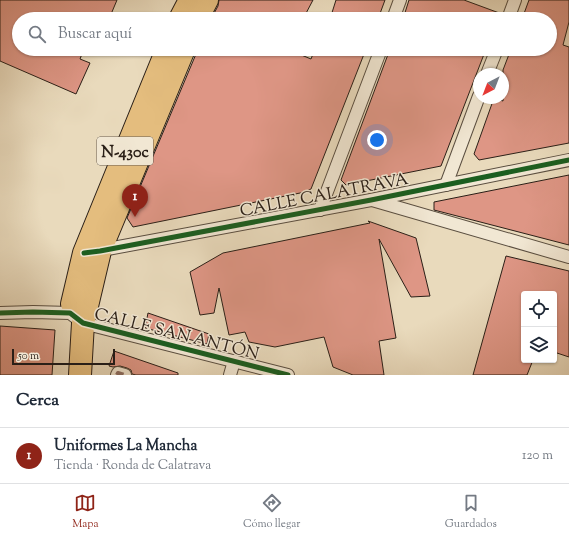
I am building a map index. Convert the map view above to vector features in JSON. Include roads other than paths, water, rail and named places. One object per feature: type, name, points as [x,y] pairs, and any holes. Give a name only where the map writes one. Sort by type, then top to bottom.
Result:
[{"type":"highway","points":[[184,12],[190,0]]},
{"type":"highway","points":[[201,12],[207,0]]},
{"type":"highway","name":"N-430c","points":[[68,375],[76,318],[92,252],[165,56]]},
{"type":"highway","name":"N-430c","points":[[92,252],[181,56]]},
{"type":"highway","name":"N-430c","points":[[76,318],[80,375]]},
{"type":"street","points":[[395,12],[400,0]]},
{"type":"street","points":[[511,12],[515,0]]},
{"type":"street","points":[[320,210],[378,56]]},
{"type":"street","points":[[489,68],[494,56]]},
{"type":"street","points":[[446,185],[476,104]]},
{"type":"street","name":"CALLE CALATRAVA","points":[[92,252],[320,210],[569,160]]},
{"type":"street","points":[[371,200],[569,258]]},
{"type":"street","name":"CALLE SAN ANTÓN","points":[[0,313],[33,312],[76,318],[288,375]]},
{"type":"street","points":[[230,375],[234,361]]},
{"type":"street","points":[[117,375],[118,373],[125,375]]},
{"type":"place","name":"Uniformes La Mancha","points":[[135,217]]}]
